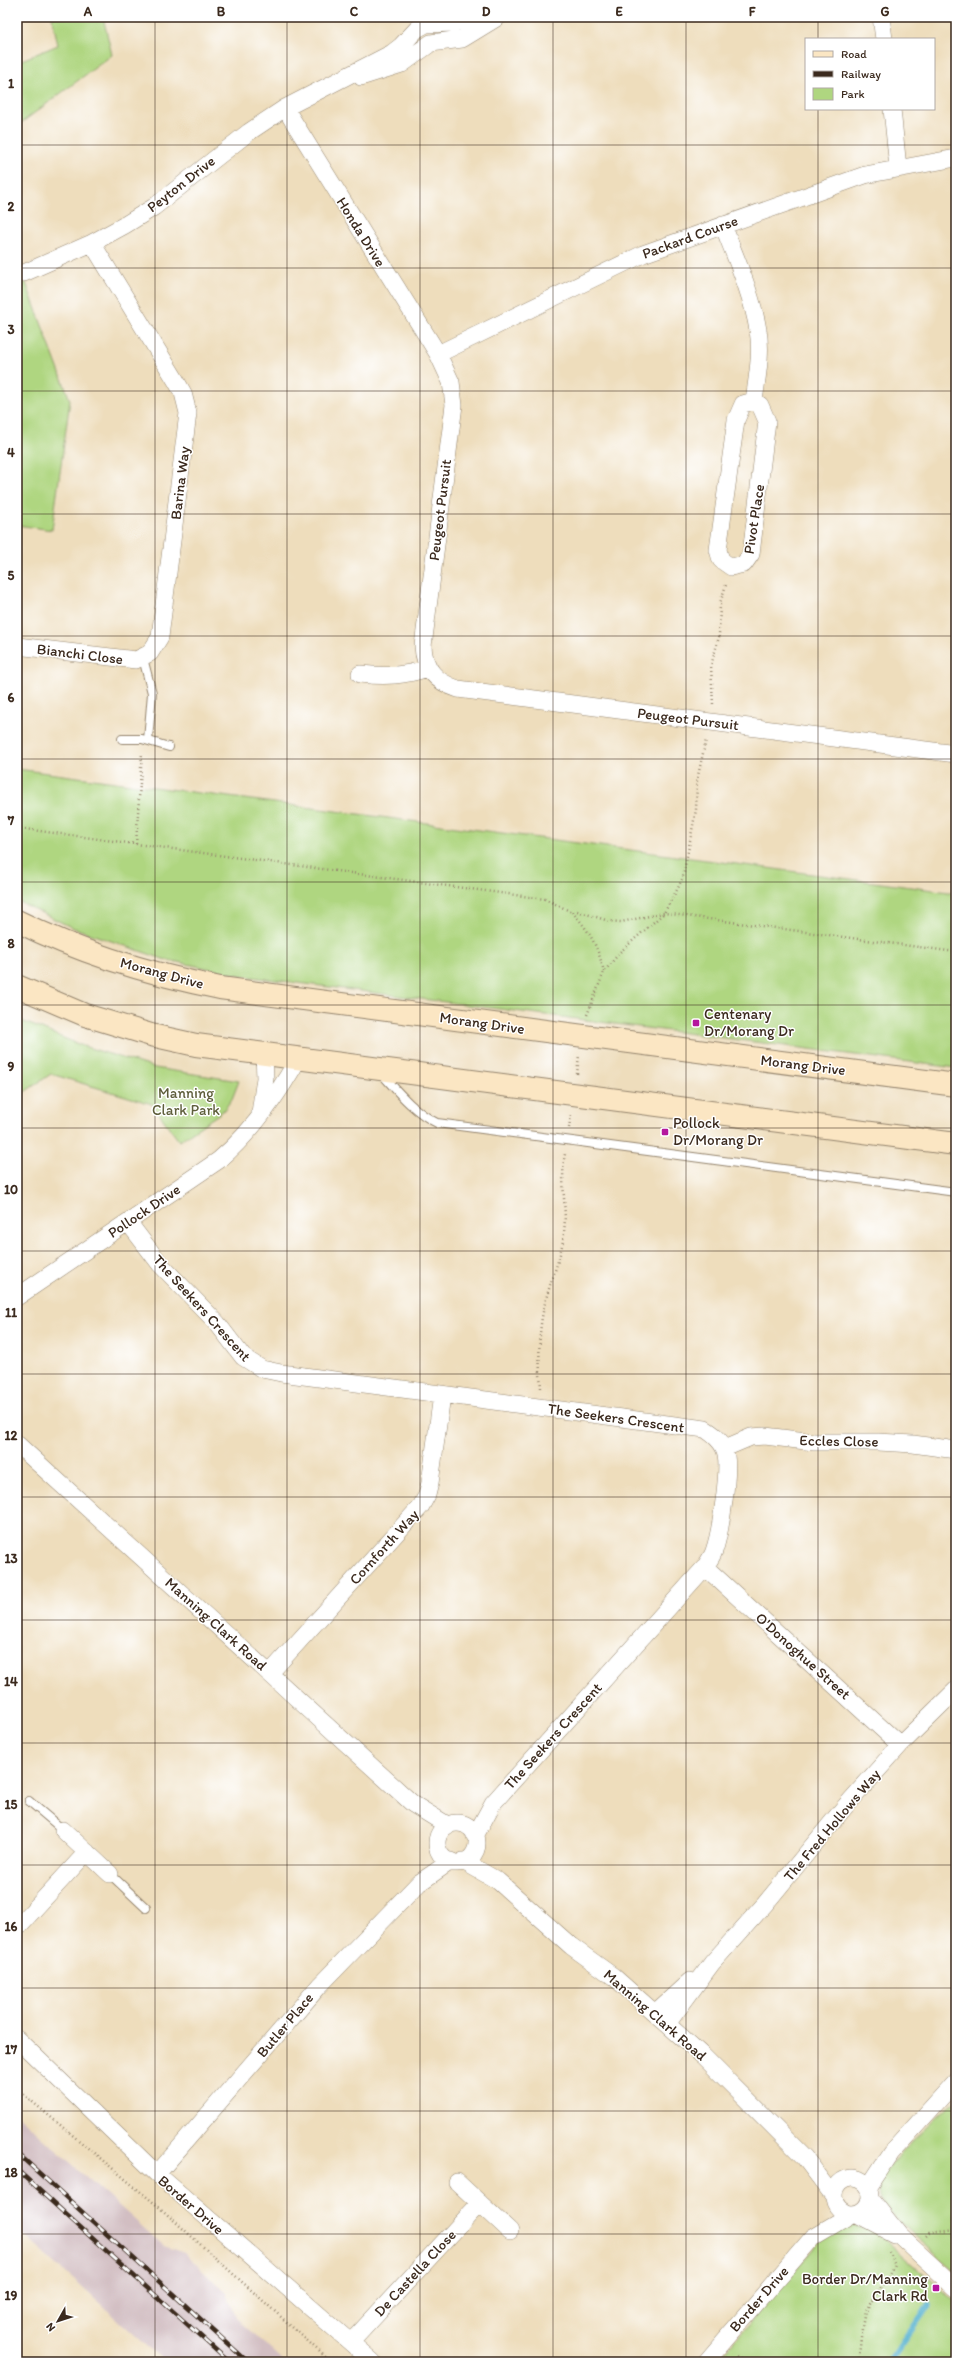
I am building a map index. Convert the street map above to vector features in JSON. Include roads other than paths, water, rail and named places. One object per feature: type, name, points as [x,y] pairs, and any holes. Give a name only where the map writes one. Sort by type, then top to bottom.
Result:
[{"type":"main road","name":"Morang Drive","points":[[17,921],[70,945],[132,967],[212,987],[956,1085]]},
{"type":"main road","points":[[17,986],[85,1015],[152,1036],[196,1045],[378,1070],[956,1144]]},
{"type":"street","points":[[431,43],[421,21],[455,23],[474,17]]},
{"type":"street","name":"Peyton Drive","points":[[332,84],[402,64],[431,43],[462,39],[498,17]]},
{"type":"street","points":[[880,17],[884,38]]},
{"type":"street","name":"Peyton Drive","points":[[24,273],[92,243],[154,207],[249,132],[285,108],[401,46],[421,21]]},
{"type":"street","name":"Honda Drive","points":[[285,108],[438,354]]},
{"type":"street","points":[[892,110],[898,168]]},
{"type":"street","name":"Packard Course","points":[[438,354],[625,262],[865,175],[956,158]]},
{"type":"street","points":[[724,225],[747,291],[758,331],[759,359],[754,401]]},
{"type":"street","name":"Barina Way","points":[[92,243],[183,393],[188,412],[160,637],[153,649],[143,658]]},
{"type":"street","name":"Peugeot Pursuit","points":[[438,354],[451,382],[454,405],[423,646],[428,668],[439,681],[458,689],[956,754]]},
{"type":"street","name":"Pivot Place","points":[[754,401],[760,405],[767,421],[752,544],[748,560],[737,567],[731,567],[721,560],[718,550],[738,412],[743,404],[754,401]]},
{"type":"street","name":"Bianchi Close","points":[[17,646],[127,660],[143,658]]},
{"type":"street","points":[[360,674],[388,677],[411,674],[428,668]]},
{"type":"street","name":"Pollock Drive","points":[[260,1114],[265,1078],[264,1054]]},
{"type":"street","name":"Pollock Drive","points":[[17,1297],[219,1160],[247,1134],[260,1114],[284,1084],[298,1059]]},
{"type":"street","name":"The Seekers Crescent","points":[[128,1222],[175,1281],[204,1308],[243,1357],[251,1364],[281,1373],[705,1429],[720,1440],[725,1448],[728,1463],[718,1537],[714,1553],[705,1567],[493,1803],[450,1843],[468,1858],[493,1803]]},
{"type":"street","name":"Cornforth Way","points":[[270,1673],[420,1506],[430,1483],[442,1395]]},
{"type":"street","name":"Eccles Close","points":[[725,1448],[751,1437],[765,1436],[814,1442],[906,1444],[956,1450]]},
{"type":"street","name":"Manning Clark Road","points":[[17,1444],[413,1804],[450,1843],[498,1881],[571,1946],[614,1977],[703,2056],[805,2158],[834,2198]]},
{"type":"street","name":"O'Donoghue Street","points":[[705,1567],[900,1744]]},
{"type":"street","name":"The Fred Hollows Way","points":[[661,2019],[765,1904],[842,1809],[900,1744],[956,1690]]},
{"type":"street","points":[[63,1830],[110,1874]]},
{"type":"street","name":"Manning Clark Road","points":[[450,1843],[472,1830],[475,1842],[498,1881]]},
{"type":"street","name":"Butler Place","points":[[157,2174],[319,1986],[419,1883],[450,1843]]},
{"type":"street","points":[[17,1928],[87,1852]]},
{"type":"street","name":"Border Drive","points":[[17,2039],[157,2174],[372,2362]]},
{"type":"street","points":[[853,2214],[865,2208],[869,2193],[891,2153],[956,2081]]},
{"type":"street","points":[[891,2153],[848,2179],[835,2189],[834,2198],[840,2210],[853,2214],[900,2236]]},
{"type":"street","name":"Manning Clark Road","points":[[805,2158],[848,2179]]},
{"type":"street","points":[[848,2179],[865,2183],[869,2193],[900,2236],[956,2288]]},
{"type":"street","points":[[457,2182],[510,2231]]},
{"type":"street","name":"Border Drive","points":[[706,2362],[813,2237],[834,2198]]},
{"type":"street","name":"De Castella Close","points":[[350,2342],[480,2204]]},
{"type":"street","name":"Border Drive","points":[[813,2237],[853,2214]]},
{"type":"lane","points":[[143,658],[152,692],[148,740]]},
{"type":"lane","points":[[122,739],[148,740],[169,747]]},
{"type":"lane","points":[[378,1070],[413,1108],[424,1117],[437,1123],[956,1192]]},
{"type":"lane","points":[[30,1801],[63,1830]]},
{"type":"lane","points":[[110,1874],[146,1908]]},
{"type":"waterway","points":[[889,2362],[929,2305]]},
{"type":"railway","points":[[17,2153],[248,2362]]},
{"type":"railway","points":[[17,2170],[229,2362]]},
{"type":"place","name":"Centenary Dr/Morang Dr","points":[[696,1023]]},
{"type":"place","name":"Pollock Dr/Morang Dr","points":[[665,1132]]},
{"type":"place","name":"Border Dr/Manning Clark Rd","points":[[936,2288]]},
{"type":"park label","name":"Manning Clark Park","points":[[186,1102]]}]
